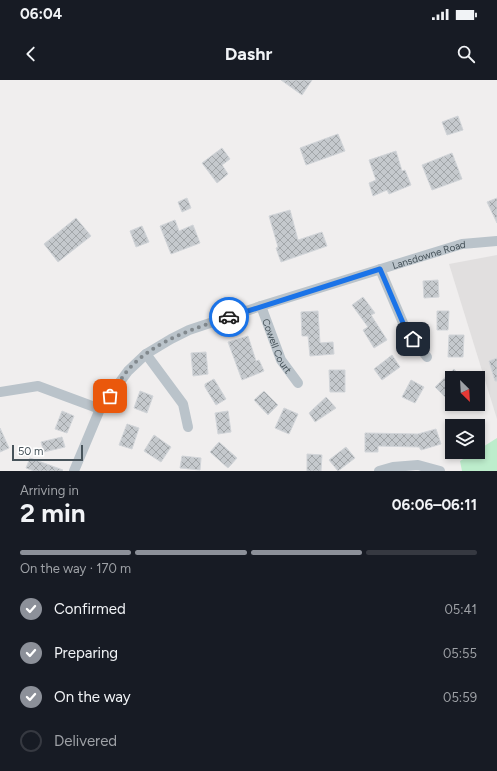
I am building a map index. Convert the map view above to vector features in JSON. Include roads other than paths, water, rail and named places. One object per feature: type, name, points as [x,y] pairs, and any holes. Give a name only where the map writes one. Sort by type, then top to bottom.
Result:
[{"type":"street","name":"Lansdowne Road","points":[[74,471],[100,409],[128,371],[146,354],[171,339],[189,330],[261,306],[462,244],[497,241]]},
{"type":"street","points":[[380,269],[406,330],[427,357]]},
{"type":"street","name":"Cowell Court","points":[[261,306],[281,360],[298,383]]},
{"type":"street","points":[[146,354],[183,404],[188,427]]},
{"type":"street","points":[[0,392],[38,386],[100,409]]},
{"type":"street","points":[[379,471],[393,467],[418,465],[440,471]]}]
